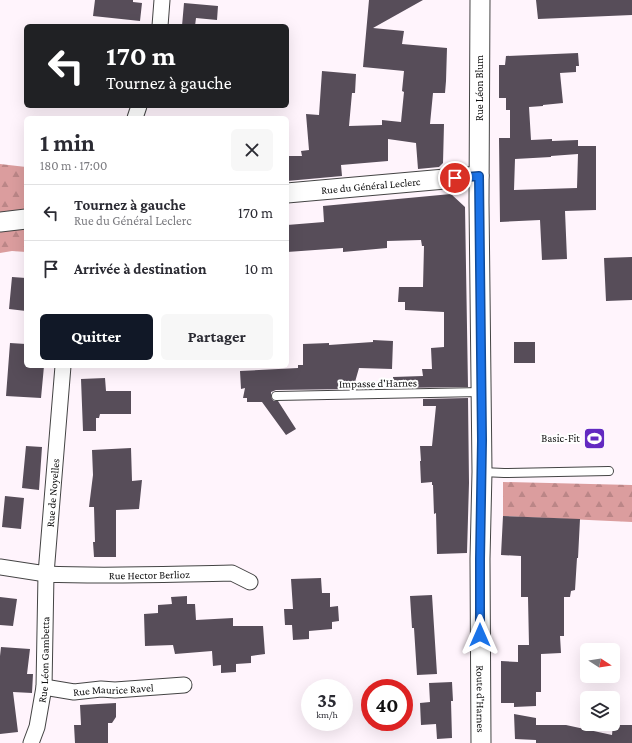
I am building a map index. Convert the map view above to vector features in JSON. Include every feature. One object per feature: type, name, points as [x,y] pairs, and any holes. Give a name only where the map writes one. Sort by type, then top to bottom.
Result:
[{"type":"street","points":[[160,24],[162,0]]},
{"type":"street","name":"Rue Léon Blum","points":[[479,176],[480,0]]},
{"type":"street","name":"Rue du Général Leclerc","points":[[289,193],[479,176]]},
{"type":"street","name":"Route d'Harnes","points":[[479,176],[480,358],[482,392],[480,559],[481,743]]},
{"type":"street","points":[[0,222],[24,219]]},
{"type":"street","name":"Rue de Noyelles","points":[[46,574],[63,368]]},
{"type":"street","points":[[0,567],[46,574]]},
{"type":"street","name":"Rue Hector Berlioz","points":[[46,574],[109,576],[232,573],[250,582]]},
{"type":"street","name":"Rue Léon Gambetta","points":[[31,743],[37,727],[44,688],[46,574]]},
{"type":"street","name":"Rue Maurice Ravel","points":[[44,688],[74,692],[101,689],[115,690],[184,685]]},
{"type":"lane","name":"Impasse d'Harnes","points":[[276,396],[482,392]]},
{"type":"lane","points":[[482,472],[609,471]]},
{"type":"green space","points":[[0,164],[24,167],[24,252],[12,251],[0,253]]},
{"type":"green space","points":[[503,482],[632,485],[632,522],[503,516]]},
{"type":"building","points":[[95,0],[133,0],[133,2],[142,3],[140,21],[93,16]]},
{"type":"building","points":[[369,0],[423,0],[373,28],[404,31],[402,44],[447,48],[445,93],[433,93],[430,124],[444,124],[443,163],[439,167],[418,169],[416,143],[388,139],[388,161],[341,165],[342,176],[289,181],[289,156],[302,156],[301,151],[309,150],[306,114],[319,115],[322,71],[356,74],[355,93],[352,93],[349,126],[382,125],[382,120],[401,122],[404,92],[402,91],[404,71],[363,67]]},
{"type":"building","points":[[536,0],[632,0],[632,15],[538,19]]},
{"type":"building","points":[[184,3],[218,6],[217,20],[196,18],[195,24],[182,24]]},
{"type":"building","points":[[578,53],[579,66],[576,66],[576,72],[560,73],[563,103],[529,107],[531,140],[578,140],[578,146],[596,146],[596,210],[565,211],[567,259],[542,260],[540,220],[500,222],[499,138],[510,138],[510,110],[506,110],[506,98],[499,98],[499,65],[505,65],[506,56]],"holes":[[[578,154],[577,188],[514,190],[515,159]]]},
{"type":"building","points":[[451,194],[465,207],[468,387],[393,388],[393,377],[423,376],[422,369],[432,369],[431,348],[444,347],[444,312],[405,310],[405,302],[398,302],[399,287],[423,287],[424,246],[422,246],[421,240],[387,241],[387,248],[343,252],[343,248],[289,252],[289,225],[324,222],[323,206]]},
{"type":"building","points":[[632,257],[632,300],[606,301],[604,258]]},
{"type":"building","points":[[12,277],[24,278],[24,311],[9,309]]},
{"type":"building","points":[[373,340],[393,341],[392,369],[359,368],[353,389],[276,390],[271,392],[272,399],[274,401],[278,401],[296,429],[286,435],[262,402],[247,402],[247,398],[243,398],[245,388],[241,389],[240,371],[298,368],[298,365],[303,365],[303,344],[329,343],[329,345],[373,342]]},
{"type":"building","points":[[514,342],[535,342],[535,363],[514,363]]},
{"type":"building","points":[[10,343],[24,344],[24,368],[44,368],[41,398],[6,396]]},
{"type":"building","points":[[105,378],[106,391],[131,391],[131,414],[100,414],[99,418],[96,418],[96,431],[83,431],[81,379]]},
{"type":"building","points":[[468,398],[469,483],[467,553],[437,554],[436,513],[434,514],[433,485],[432,482],[421,483],[420,461],[420,446],[432,446],[436,406],[423,406],[423,399]]},
{"type":"building","points":[[26,446],[42,447],[39,490],[22,488]]},
{"type":"building","points":[[131,448],[132,481],[142,480],[139,509],[116,510],[116,557],[94,557],[94,507],[89,507],[93,475],[92,450]]},
{"type":"building","points":[[5,496],[24,498],[21,529],[2,527]]},
{"type":"building","points":[[503,516],[580,519],[575,590],[571,591],[570,597],[564,597],[564,636],[560,636],[561,653],[541,654],[541,692],[536,692],[536,706],[514,707],[514,703],[501,703],[501,661],[518,662],[518,645],[529,645],[528,597],[521,597],[521,556],[501,555]]},
{"type":"building","points":[[321,578],[322,593],[330,593],[330,607],[338,606],[339,621],[332,622],[332,629],[309,631],[309,639],[293,640],[292,625],[285,625],[284,609],[293,609],[291,579]]},
{"type":"building","points":[[432,595],[437,674],[417,675],[410,596]]},
{"type":"building","points":[[187,596],[187,604],[195,604],[196,620],[233,618],[233,626],[263,626],[265,654],[251,656],[251,663],[236,664],[236,672],[221,673],[221,665],[213,666],[212,651],[175,654],[173,645],[145,646],[144,614],[158,613],[158,605],[172,604],[171,597]]},
{"type":"building","points":[[0,597],[17,599],[13,626],[0,625]]},
{"type":"building","points":[[1,647],[30,649],[27,674],[33,674],[32,693],[13,692],[18,732],[0,734],[0,656]]},
{"type":"building","points":[[452,682],[452,738],[437,739],[436,724],[421,725],[420,703],[430,702],[429,683]]},
{"type":"building","points":[[116,703],[116,717],[112,723],[108,723],[108,743],[75,743],[74,725],[81,725],[80,705]]},
{"type":"building","points":[[514,714],[536,718],[536,725],[566,725],[580,728],[580,731],[594,731],[612,735],[612,731],[620,731],[620,725],[632,725],[632,743],[536,743],[536,740],[515,739]]},
{"type":"place","name":"Basic-Fit","points":[[595,438]]},
{"type":"route","points":[[455,178],[479,176],[480,347],[482,392],[480,635]]}]
